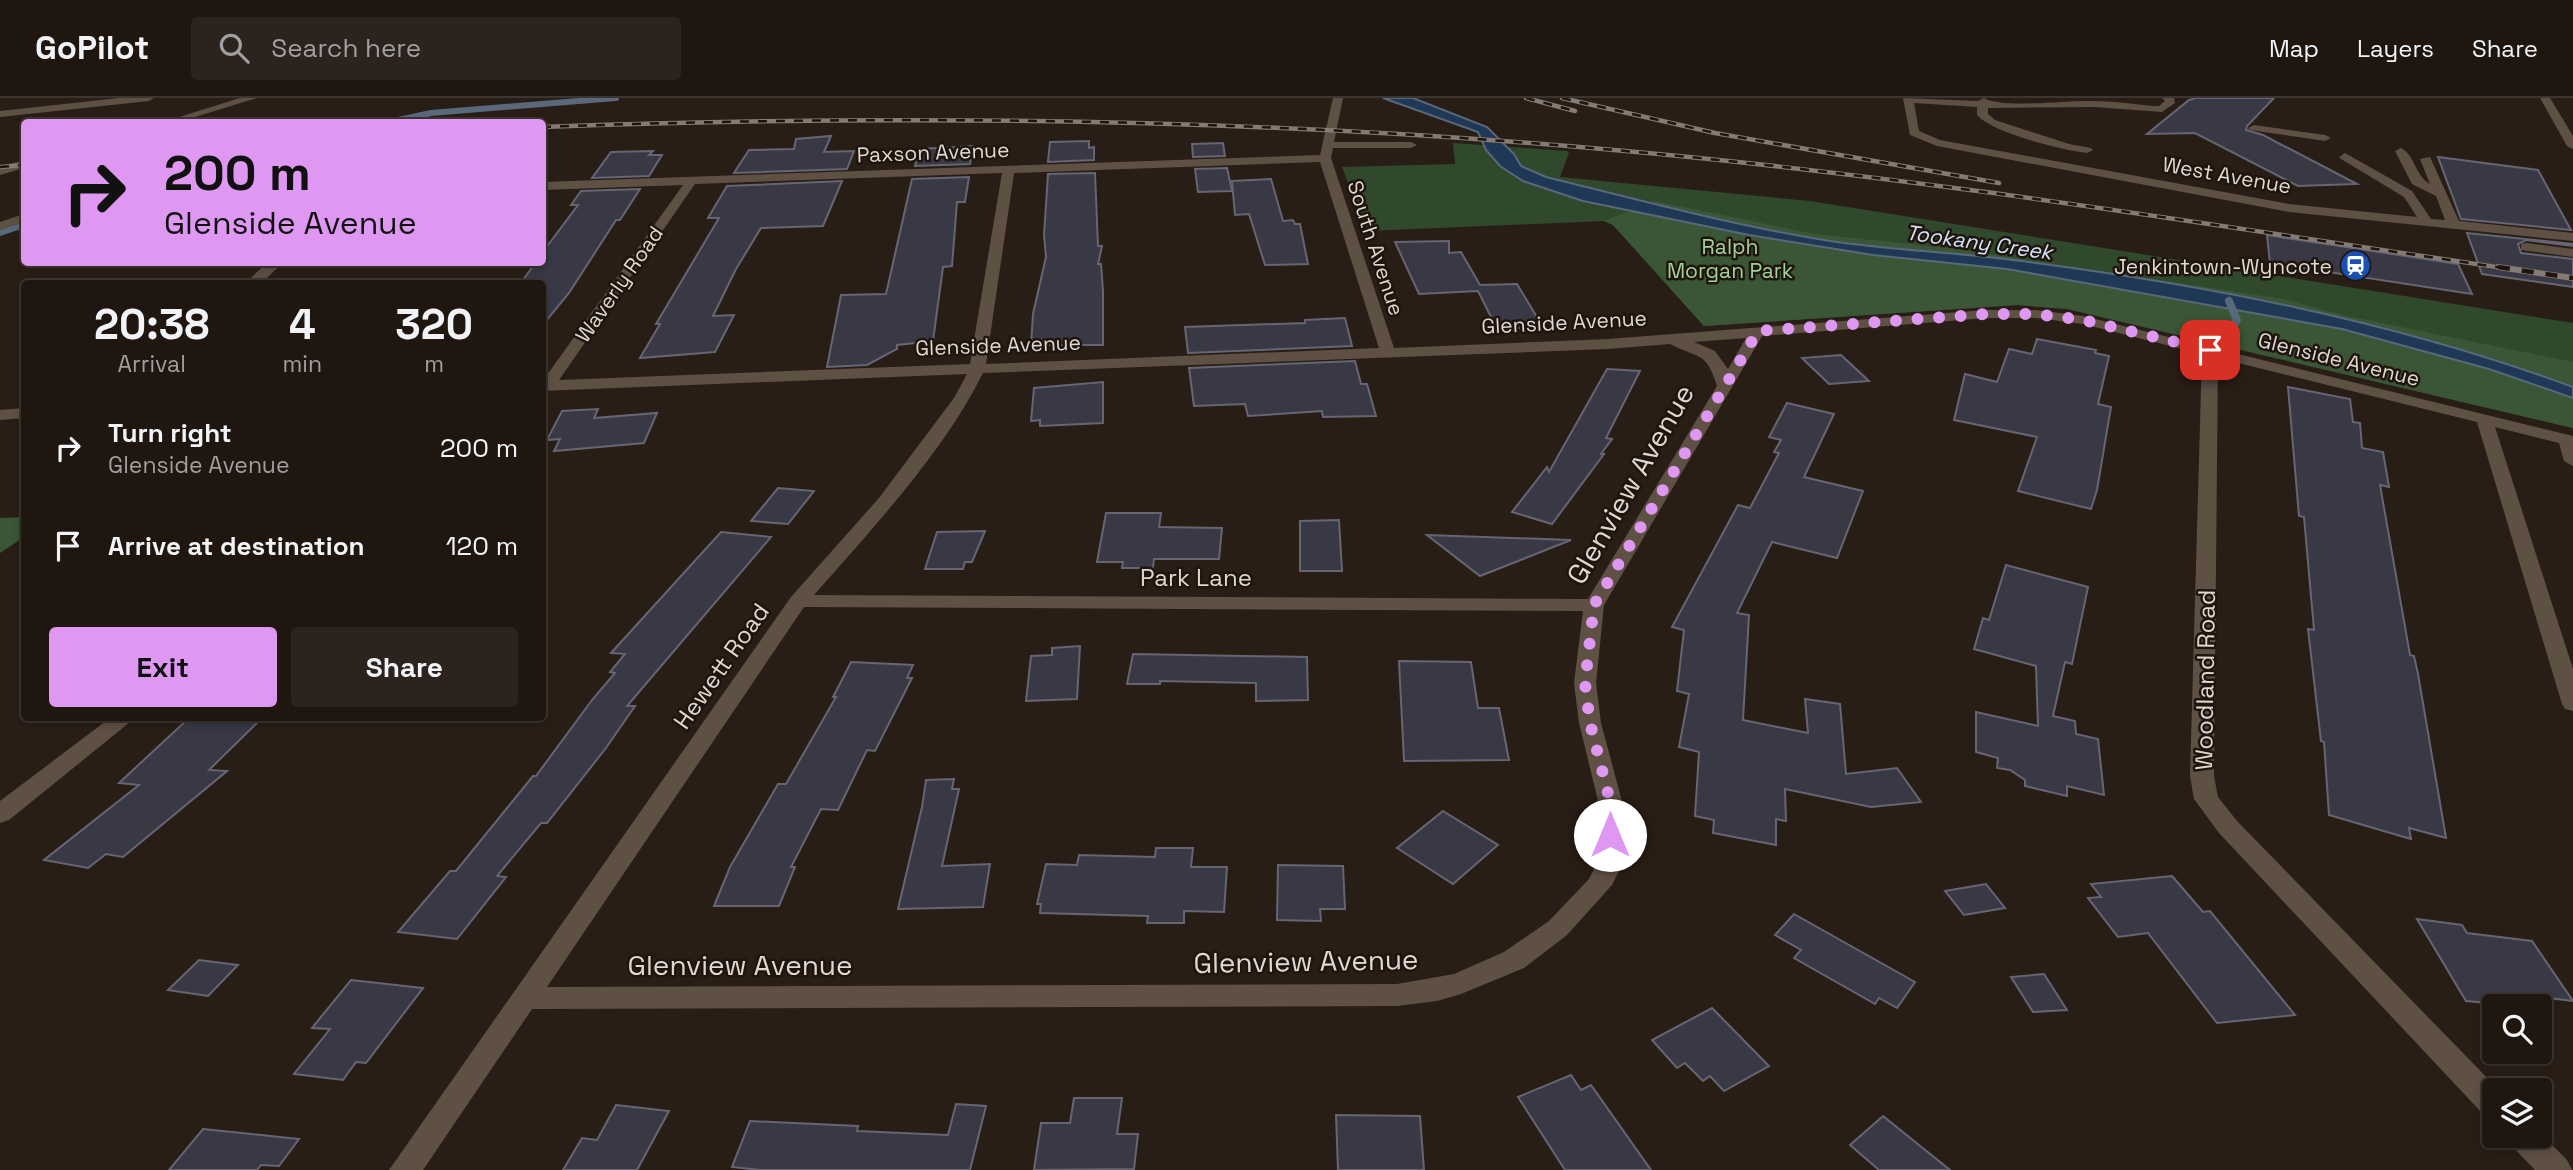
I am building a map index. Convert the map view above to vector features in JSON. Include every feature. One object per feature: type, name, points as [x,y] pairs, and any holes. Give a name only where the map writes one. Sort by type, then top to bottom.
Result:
[{"type":"street","points":[[0,114],[149,98]]},
{"type":"street","points":[[179,119],[252,98]]},
{"type":"street","points":[[1327,151],[1338,98]]},
{"type":"street","points":[[1908,99],[1983,102],[2095,101],[2162,109],[2171,101],[2167,98]]},
{"type":"street","points":[[2545,98],[2573,146]]},
{"type":"street","name":"West Avenue","points":[[1908,99],[1914,133],[1937,143],[2289,208],[2573,237]]},
{"type":"street","points":[[1983,102],[1982,115],[1991,122],[2067,147],[2087,150]]},
{"type":"street","points":[[0,108],[59,108]]},
{"type":"street","points":[[2254,128],[2325,138]]},
{"type":"street","name":"Paxson Avenue","points":[[546,186],[1009,169],[1411,145]]},
{"type":"street","points":[[2401,150],[2416,181],[2438,193]]},
{"type":"street","name":"South Avenue","points":[[1327,151],[1388,352]]},
{"type":"street","points":[[2345,157],[2409,194],[2427,222]]},
{"type":"street","points":[[2426,159],[2438,193],[2454,225]]},
{"type":"street","points":[[0,171],[21,165]]},
{"type":"street","name":"Hewett Road","points":[[405,1170],[798,601],[886,502],[962,400],[977,369],[1009,169]]},
{"type":"street","name":"Waverly Road","points":[[546,382],[553,378],[692,180]]},
{"type":"street","points":[[2289,208],[2399,229],[2573,253]]},
{"type":"street","points":[[0,226],[21,219]]},
{"type":"street","points":[[256,280],[272,266]]},
{"type":"street","name":"Glenside Avenue","points":[[546,384],[1608,344],[1986,314],[2036,314],[2083,320],[2570,440]]},
{"type":"street","name":"Glenview Avenue","points":[[523,998],[1397,995],[1437,990],[1492,972],[1514,960],[1558,928],[1589,898],[1607,869],[1611,805],[1590,723],[1585,683],[1594,605],[1758,331]]},
{"type":"street","name":"Glenview Avenue","points":[[1667,339],[1691,345],[1711,355],[1718,361],[1725,386]]},
{"type":"street","name":"Woodland Road","points":[[2210,350],[2202,776],[2206,799],[2228,827],[2482,1092]]},
{"type":"street","points":[[0,415],[21,413]]},
{"type":"street","points":[[2484,419],[2573,704]]},
{"type":"street","points":[[2570,440],[2572,463]]},
{"type":"street","name":"Park Lane","points":[[798,601],[1594,605]]},
{"type":"street","points":[[0,814],[120,721]]},
{"type":"street","points":[[2535,1148],[2556,1170]]},
{"type":"green space","name":"Ralph Morgan Park","points":[[1453,143],[1567,151],[1569,153],[1560,177],[1810,201],[2573,323],[2573,428],[2067,309],[2017,305],[1704,326],[1613,225],[1604,221],[1367,231],[1342,167],[1455,164]]},
{"type":"green space","points":[[1654,201],[1815,234],[1958,249],[2283,299],[2343,315],[2573,362],[2573,428],[2067,309],[2017,305],[1704,326],[1613,225],[1604,221]]},
{"type":"green space","points":[[21,517],[21,539],[0,553],[0,518]]},
{"type":"water","points":[[1383,98],[1413,98],[1487,127],[1514,154],[1521,166],[1546,177],[1794,235],[2084,270],[2226,293],[2297,308],[2367,324],[2505,364],[2573,387],[2573,398],[2489,369],[2342,329],[2007,269],[1873,255],[1749,235],[1583,201],[1523,181],[1500,166],[1486,150],[1478,132]]},
{"type":"building","points":[[2274,98],[2246,130],[2263,135],[2357,184],[2298,186],[2195,133],[2147,134],[2189,100]]},
{"type":"building","points":[[831,136],[824,152],[854,151],[847,169],[734,173],[749,150],[794,149],[796,139]]},
{"type":"building","points":[[1089,141],[1089,148],[1094,147],[1094,160],[1048,162],[1050,142]]},
{"type":"building","points":[[1223,143],[1225,156],[1193,157],[1192,144]]},
{"type":"building","points":[[973,146],[970,164],[915,166],[919,149]]},
{"type":"building","points":[[653,151],[649,155],[662,155],[649,176],[592,178],[611,152]]},
{"type":"building","points":[[2438,157],[2538,170],[2571,230],[2461,219]]},
{"type":"building","points":[[1227,168],[1232,191],[1198,192],[1195,169]]},
{"type":"building","points":[[1095,173],[1098,246],[1102,246],[1098,264],[1101,264],[1103,291],[1103,345],[1031,345],[1033,314],[1046,257],[1044,235],[1048,174]]},
{"type":"building","points":[[969,177],[965,202],[957,202],[952,266],[943,267],[933,341],[897,345],[897,349],[867,365],[827,367],[841,295],[886,294],[912,179]]},
{"type":"building","points":[[1271,179],[1283,221],[1293,220],[1295,224],[1300,224],[1308,264],[1265,265],[1249,214],[1235,215],[1232,181]]},
{"type":"building","points":[[842,181],[823,226],[761,228],[736,269],[713,316],[734,315],[715,352],[640,358],[660,324],[656,324],[719,218],[708,218],[727,186]]},
{"type":"building","points":[[640,189],[620,220],[616,220],[569,293],[546,321],[546,280],[523,280],[533,266],[546,266],[546,248],[578,205],[571,205],[581,191]]},
{"type":"building","points":[[2467,233],[2573,244],[2526,240],[2518,244],[2521,253],[2573,259],[2573,287],[2482,274]]},
{"type":"building","points":[[2267,235],[2458,264],[2472,294],[2270,263]]},
{"type":"building","points":[[1449,241],[1449,253],[1461,252],[1480,285],[1517,284],[1543,327],[1497,329],[1478,291],[1419,294],[1395,242]]},
{"type":"building","points":[[1345,318],[1352,346],[1188,353],[1185,327],[1305,323],[1305,320]]},
{"type":"building","points":[[2037,339],[2096,350],[2095,353],[2109,356],[2098,404],[2111,407],[2097,490],[2091,509],[2018,491],[2037,437],[1954,420],[1965,374],[1997,382],[2009,349],[2032,354]]},
{"type":"building","points":[[1841,355],[1869,381],[1829,384],[1802,358]]},
{"type":"building","points":[[1355,361],[1361,384],[1367,384],[1376,416],[1323,417],[1322,411],[1248,416],[1245,404],[1194,406],[1189,368]]},
{"type":"building","points":[[1607,369],[1640,371],[1606,438],[1612,439],[1601,454],[1604,454],[1552,524],[1512,512],[1547,467],[1549,472]]},
{"type":"building","points":[[1103,382],[1103,423],[1040,426],[1040,420],[1031,421],[1034,388]]},
{"type":"building","points":[[2288,387],[2350,399],[2353,422],[2360,423],[2362,448],[2383,452],[2389,487],[2380,485],[2410,655],[2414,656],[2418,674],[2446,838],[2409,828],[2411,839],[2329,815],[2324,742],[2321,741],[2308,629],[2314,630],[2304,517],[2299,516]]},
{"type":"building","points":[[1787,403],[1834,414],[1804,477],[1863,491],[1837,558],[1772,542],[1737,613],[1749,615],[1743,720],[1808,733],[1805,699],[1840,704],[1846,774],[1897,768],[1921,802],[1871,807],[1785,789],[1786,821],[1776,819],[1776,845],[1713,833],[1714,820],[1695,816],[1699,752],[1679,747],[1689,694],[1677,691],[1684,630],[1672,627],[1738,505],[1750,508],[1779,453],[1774,452],[1781,440],[1769,437]]},
{"type":"building","points":[[598,409],[594,418],[657,413],[644,443],[554,451],[560,439],[547,440],[562,411]]},
{"type":"building","points":[[778,488],[814,491],[788,524],[751,521]]},
{"type":"building","points":[[1106,513],[1161,513],[1159,527],[1222,528],[1219,559],[1154,559],[1153,568],[1122,568],[1123,562],[1097,562]]},
{"type":"building","points":[[1339,520],[1342,571],[1300,571],[1300,521]]},
{"type":"building","points":[[985,531],[972,562],[965,562],[963,569],[925,569],[937,532]]},
{"type":"building","points":[[721,532],[771,537],[627,706],[635,706],[547,823],[541,823],[497,876],[506,877],[457,939],[398,932],[450,871],[456,871],[533,776],[536,776],[615,673],[610,672],[625,654],[611,653]]},
{"type":"building","points":[[1427,535],[1571,540],[1480,576]]},
{"type":"building","points":[[2006,565],[2088,587],[2072,664],[2065,662],[2053,716],[2075,721],[2076,734],[2098,739],[2104,795],[2067,786],[2067,796],[2025,786],[2025,780],[2010,770],[1997,768],[1998,758],[1976,752],[1976,712],[2038,726],[2036,666],[1974,649],[1983,618],[1989,620]]},
{"type":"building","points":[[1080,646],[1077,699],[1026,701],[1031,656],[1052,655],[1052,648]]},
{"type":"building","points":[[1133,654],[1307,657],[1308,700],[1256,701],[1256,683],[1160,681],[1160,684],[1127,684]]},
{"type":"building","points":[[1399,661],[1471,662],[1478,708],[1499,708],[1509,760],[1404,761]]},
{"type":"building","points":[[851,662],[913,665],[907,678],[912,678],[875,751],[867,750],[838,810],[821,809],[791,867],[795,867],[779,906],[714,906],[730,867],[778,784],[786,784],[836,697],[833,697]]},
{"type":"building","points":[[186,721],[259,721],[209,770],[227,771],[123,857],[106,854],[88,868],[44,860],[139,785],[119,783]]},
{"type":"building","points":[[954,779],[952,789],[959,789],[942,866],[990,864],[983,907],[898,909],[926,780]]},
{"type":"building","points":[[1443,811],[1498,845],[1453,884],[1397,848]]},
{"type":"building","points":[[1156,848],[1193,848],[1191,867],[1227,867],[1224,912],[1184,911],[1184,923],[1147,923],[1148,916],[1040,913],[1041,904],[1037,904],[1046,864],[1077,865],[1079,855],[1155,857]]},
{"type":"building","points":[[1278,865],[1343,866],[1345,909],[1320,909],[1321,921],[1277,920]]},
{"type":"building","points":[[2172,876],[2203,912],[2210,911],[2295,1015],[2217,1023],[2148,933],[2118,937],[2088,898],[2101,897],[2091,884]]},
{"type":"building","points":[[1986,884],[2005,908],[1964,915],[1945,891]]},
{"type":"building","points":[[1794,914],[1915,982],[1897,1008],[1879,998],[1875,1004],[1794,958],[1801,950],[1775,935]]},
{"type":"building","points":[[2417,919],[2462,925],[2467,933],[2532,941],[2573,1001],[2552,998],[2552,994],[2482,994],[2482,1002],[2466,1001]]},
{"type":"building","points":[[199,960],[238,965],[208,996],[168,990]]},
{"type":"building","points":[[2044,974],[2067,1010],[2033,1012],[2011,977]]},
{"type":"building","points":[[351,980],[423,988],[366,1063],[356,1062],[343,1080],[294,1074],[330,1029],[312,1028]]},
{"type":"building","points":[[1712,1008],[1769,1066],[1724,1091],[1710,1076],[1703,1081],[1685,1063],[1677,1068],[1652,1040]]},
{"type":"building","points":[[1571,1075],[1581,1090],[1591,1085],[1651,1170],[1565,1170],[1518,1097]]},
{"type":"building","points":[[1074,1098],[1122,1098],[1117,1134],[1138,1134],[1134,1169],[1034,1170],[1041,1123],[1070,1123]]},
{"type":"building","points":[[956,1104],[986,1106],[970,1170],[760,1170],[732,1167],[750,1121],[858,1126],[857,1131],[948,1135]]},
{"type":"building","points":[[616,1105],[669,1111],[637,1170],[563,1170],[582,1138],[597,1140]]},
{"type":"building","points":[[1336,1115],[1420,1116],[1424,1170],[1338,1170]]},
{"type":"building","points":[[1883,1116],[1950,1170],[1879,1170],[1850,1145]]},
{"type":"building","points":[[203,1129],[299,1139],[279,1166],[261,1165],[257,1170],[169,1170]]},
{"type":"waterway","name":"Tookany Creek","points":[[403,119],[431,113],[616,98]]},
{"type":"waterway","name":"Tookany Creek","points":[[0,233],[21,226]]},
{"type":"waterway","points":[[2223,342],[2237,320],[2229,301]]},
{"type":"railway","points":[[1526,98],[1575,111]]},
{"type":"railway","points":[[1562,98],[1715,133],[1999,183]]},
{"type":"railway","points":[[546,127],[944,120],[1212,125],[1480,139],[1726,161],[1951,187],[2510,269]]},
{"type":"railway","points":[[0,167],[21,165]]},
{"type":"railway","points":[[2498,267],[2573,278]]},
{"type":"place","name":"Jenkintown-Wyncote","points":[[2355,266]]},
{"type":"route","points":[[1610,835],[1611,805],[1590,723],[1585,683],[1594,605],[1758,331],[1986,314],[2036,314],[2083,320],[2210,350]]}]
